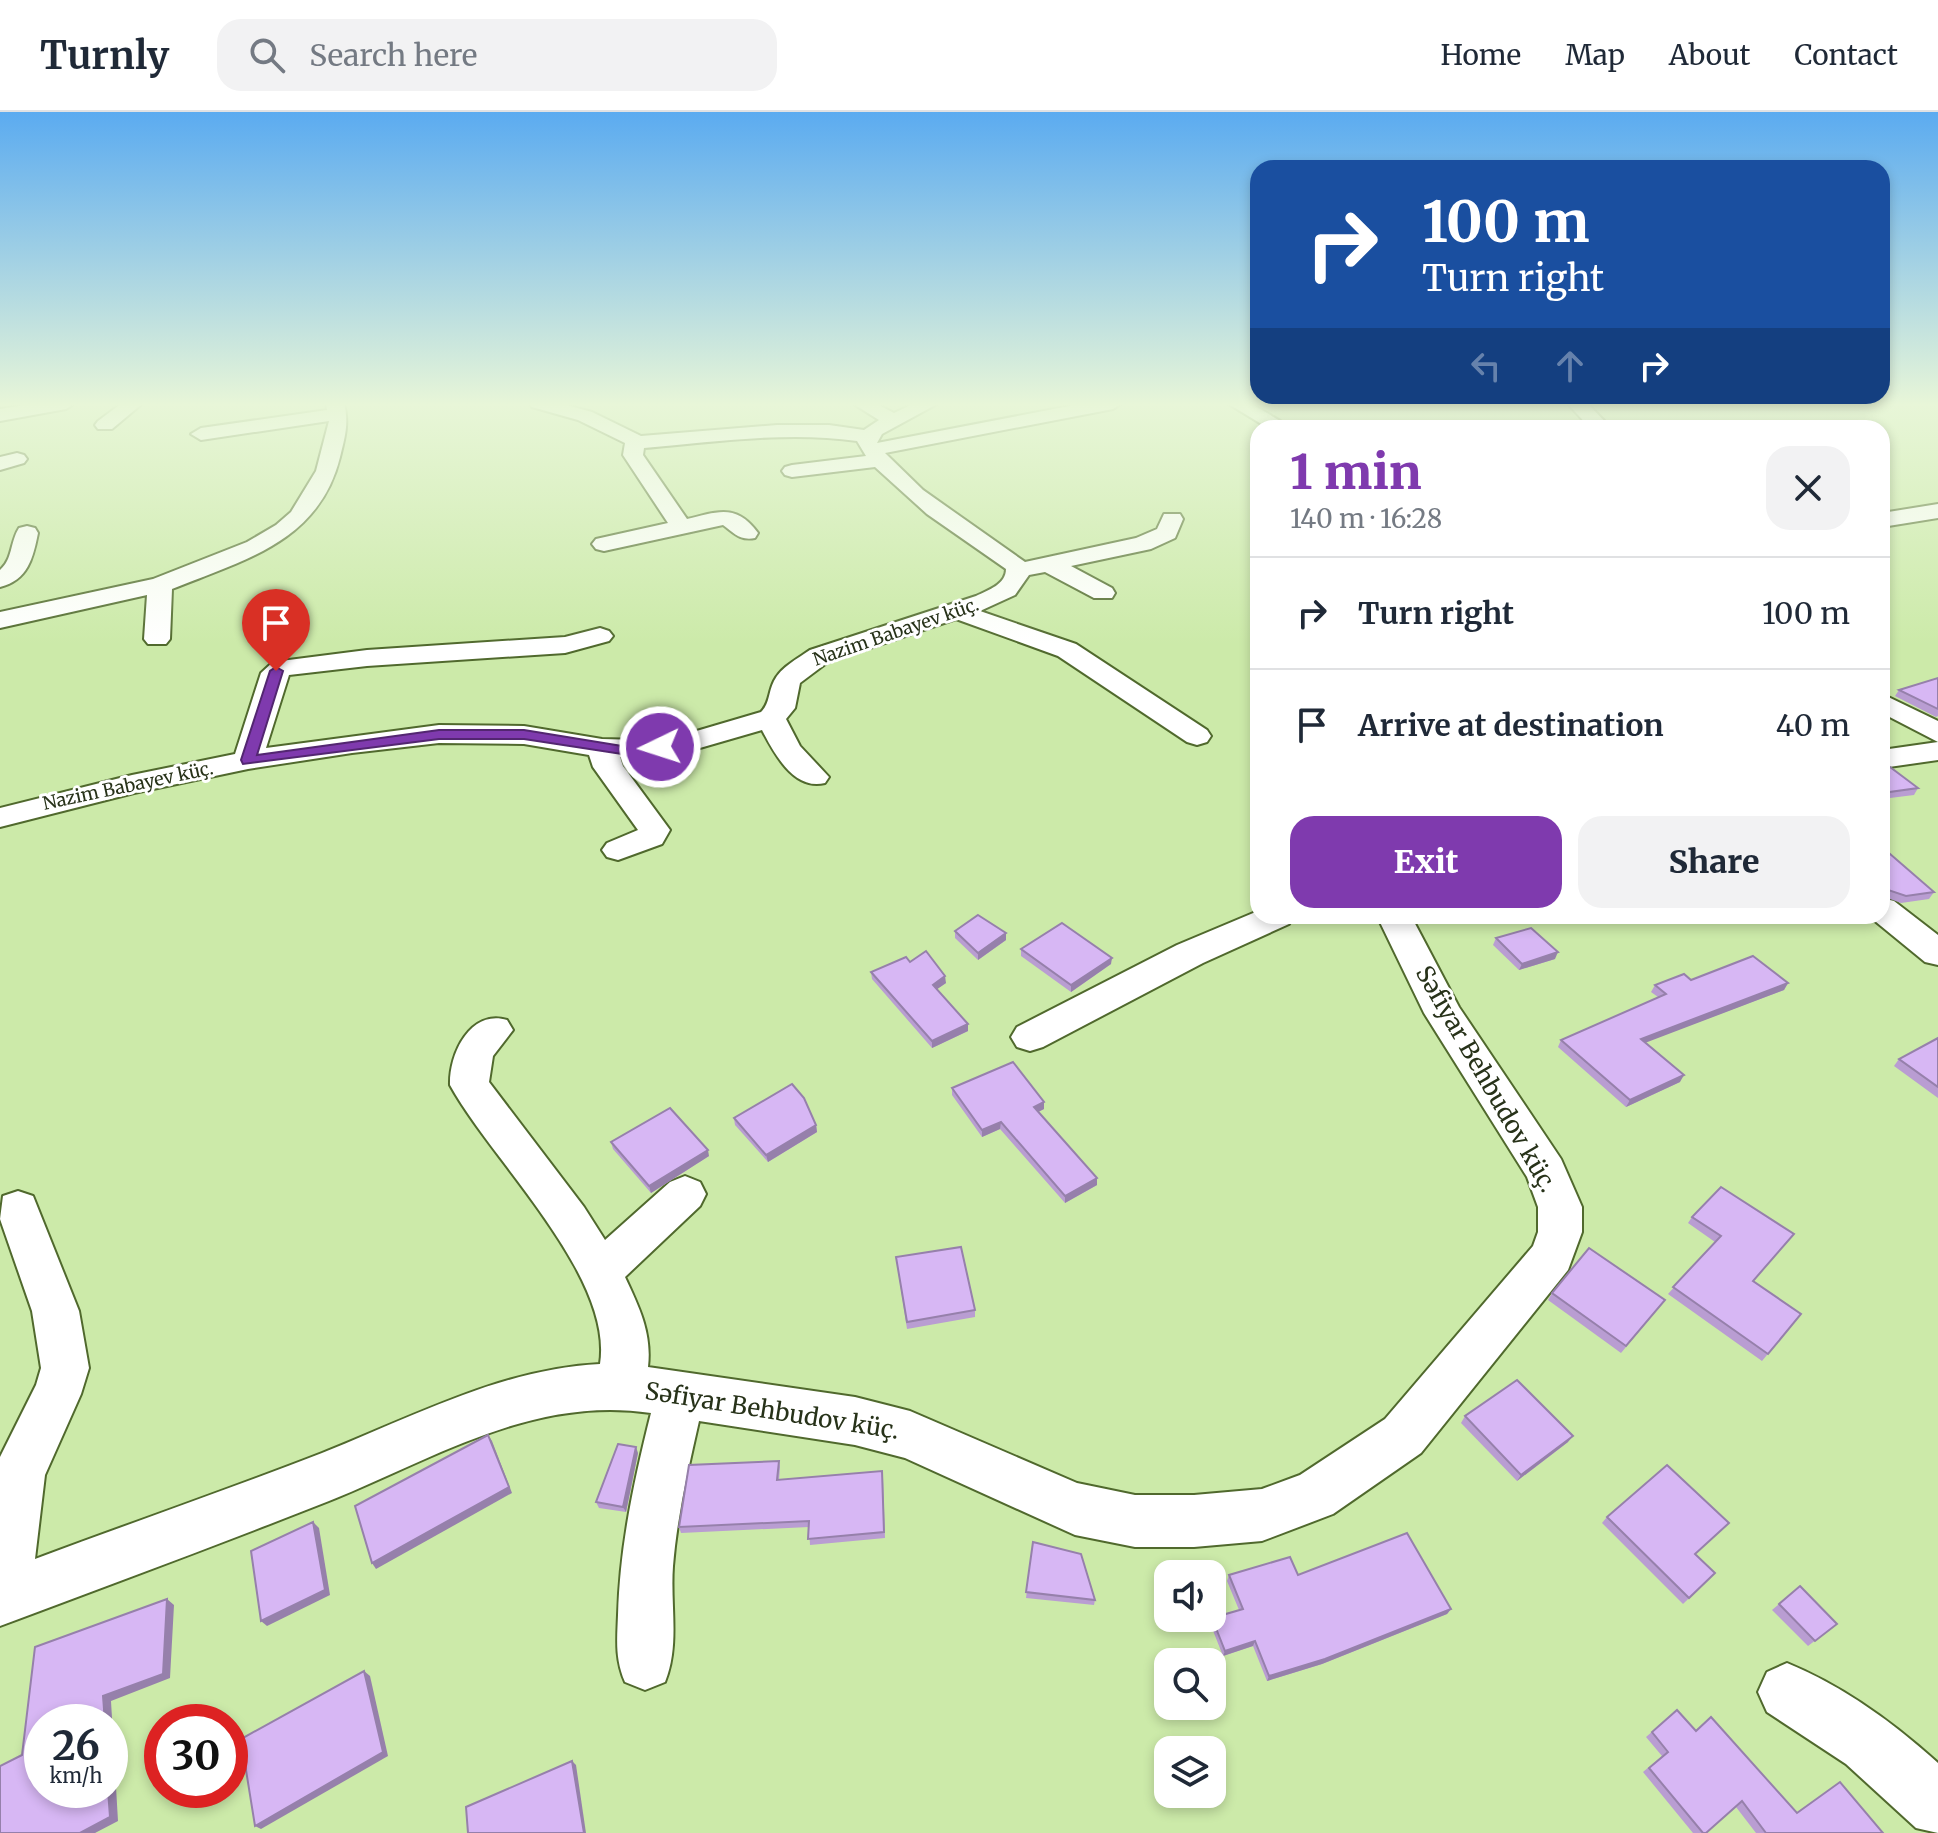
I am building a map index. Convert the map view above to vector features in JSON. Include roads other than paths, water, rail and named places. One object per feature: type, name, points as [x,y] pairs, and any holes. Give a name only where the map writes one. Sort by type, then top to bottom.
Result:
[{"type":"street","points":[[4,612],[160,585],[255,547],[284,530],[300,516],[319,483]]},
{"type":"street","points":[[652,483],[680,525]]},
{"type":"street","points":[[906,483],[1019,570],[1143,544],[1167,533],[1172,519]]},
{"type":"street","points":[[1890,519],[1938,511]]},
{"type":"street","points":[[604,544],[727,517],[747,533]]},
{"type":"street","points":[[0,580],[16,572],[20,566],[27,533]]},
{"type":"street","points":[[1051,565],[1103,593]]},
{"type":"street","name":"Nazim Babayev küç.","points":[[0,818],[66,799],[248,760],[439,734],[524,735],[602,748],[640,749],[686,743],[771,718],[781,708],[787,682],[795,672],[819,656],[958,611],[1005,592],[1017,581],[1019,570]]},
{"type":"street","points":[[157,639],[160,585]]},
{"type":"street","points":[[958,611],[998,628],[1067,650],[1197,736]]},
{"type":"street","points":[[248,760],[274,673],[282,668],[367,658],[565,645],[600,636]]},
{"type":"street","points":[[1890,706],[1938,733]]},
{"type":"street","points":[[771,718],[787,750],[814,777]]},
{"type":"street","points":[[602,748],[608,767],[654,830],[651,837],[618,850]]},
{"type":"street","points":[[1890,758],[1938,751]]},
{"type":"street","points":[[1890,915],[1938,953]]},
{"type":"street","points":[[1030,1037],[1190,954],[1259,924]]},
{"type":"street","name":"Səfiyar Behbudov küç.","points":[[0,1599],[328,1476],[447,1424],[516,1400],[579,1388],[621,1386],[855,1421],[910,1435],[1075,1509],[1135,1521],[1194,1521],[1262,1515],[1315,1496],[1403,1436],[1552,1256],[1560,1232],[1560,1207],[1546,1171],[1443,1013],[1398,924]]},
{"type":"street","points":[[494,1030],[476,1047],[468,1069],[470,1085],[569,1220],[600,1272],[621,1318],[626,1350],[621,1386]]},
{"type":"street","points":[[600,1272],[685,1194]]},
{"type":"street","points":[[0,1584],[14,1530],[19,1476],[65,1369],[63,1340],[18,1209]]},
{"type":"street","points":[[645,1662],[646,1569],[656,1494],[680,1396]]},
{"type":"street","points":[[1787,1692],[1840,1723],[1902,1767],[1938,1806]]}]
